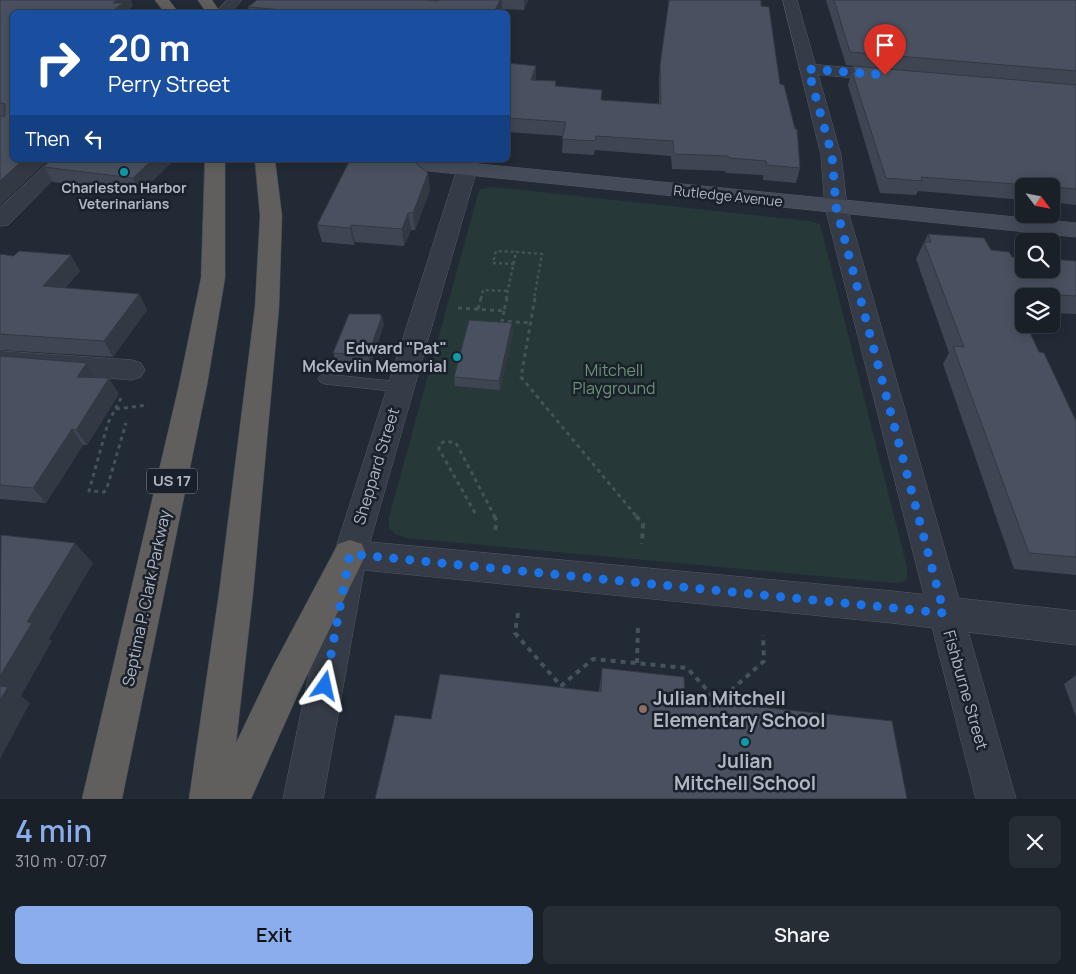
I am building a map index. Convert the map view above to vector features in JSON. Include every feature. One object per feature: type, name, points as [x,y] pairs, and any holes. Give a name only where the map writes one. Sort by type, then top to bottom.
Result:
[{"type":"highway","name":"Septima P. Clark Parkway","points":[[102,799],[193,385],[213,278],[215,162]]},
{"type":"highway","points":[[209,799],[236,593],[267,307],[271,216],[265,162]]},
{"type":"highway","points":[[230,799],[285,681],[350,554]]},
{"type":"main road","name":"Rutledge Avenue","points":[[399,162],[1076,230]]},
{"type":"street","points":[[225,10],[235,0]]},
{"type":"street","name":"Fishburne Street","points":[[790,0],[832,155],[836,207],[944,613],[996,799]]},
{"type":"street","points":[[808,69],[907,77]]},
{"type":"street","points":[[0,220],[60,162]]},
{"type":"street","name":"Sheppard Street","points":[[303,799],[350,554],[467,169]]},
{"type":"street","points":[[0,360],[128,382]]},
{"type":"street","points":[[350,554],[944,613],[1076,628]]},
{"type":"lane","points":[[429,0],[438,0]]},
{"type":"lane","points":[[325,379],[401,387]]},
{"type":"path","points":[[514,264],[493,263],[496,251],[542,254],[521,377],[643,524],[642,544]]},
{"type":"path","points":[[516,252],[502,321],[530,323]]},
{"type":"path","points":[[478,309],[483,290],[508,292]]},
{"type":"path","points":[[458,308],[504,310]]},
{"type":"path","points":[[126,423],[107,488],[104,492],[89,492],[108,424],[128,382]]},
{"type":"path","points":[[116,409],[148,405]]},
{"type":"path","points":[[475,513],[439,449],[439,445],[444,441],[456,442],[497,521],[495,531]]},
{"type":"path","points":[[518,613],[515,633],[561,686],[593,659],[687,668],[718,702],[764,661],[763,635]]},
{"type":"path","points":[[637,663],[638,624]]},
{"type":"green space","name":"Mitchell Playground","points":[[494,187],[809,221],[820,224],[907,567],[907,579],[903,582],[895,583],[406,538],[395,534],[389,528],[389,517],[478,194],[480,189]]},
{"type":"building","points":[[0,0],[117,0],[113,3],[123,3],[114,10],[10,10],[10,162],[21,162],[0,181],[0,116],[5,116],[5,104],[0,103]]},
{"type":"building","points":[[257,0],[500,0],[495,10],[284,10],[248,7]]},
{"type":"building","points":[[669,0],[761,0],[761,6],[769,7],[780,84],[784,85],[795,129],[797,129],[800,168],[767,165],[766,161],[729,158],[728,156],[674,154],[673,141],[596,136],[595,141],[562,139],[566,122],[510,118],[510,63],[536,66],[531,80],[556,81],[555,86],[602,90],[601,100],[661,104],[660,65]]},
{"type":"building","points":[[834,0],[1076,0],[1076,71],[850,52]]},
{"type":"building","points":[[853,66],[1076,85],[1076,189],[1060,188],[1060,178],[1015,178],[1015,184],[921,177],[922,181],[886,178],[852,72],[855,72]]},
{"type":"building","points":[[49,162],[150,162],[133,178],[44,167]]},
{"type":"building","points":[[349,162],[414,162],[428,173],[413,213],[408,213],[402,229],[351,225],[350,228],[317,225]]},
{"type":"building","points":[[928,234],[984,238],[991,250],[1009,252],[1012,257],[1015,257],[1015,278],[1060,278],[1060,260],[1076,261],[1076,296],[1060,295],[1060,288],[1015,288],[1014,296],[1015,333],[1030,333],[1039,352],[1044,353],[1076,421],[1076,557],[1029,553],[953,346],[964,347],[924,242],[931,242]]},
{"type":"building","points":[[19,251],[71,255],[43,286],[139,294],[104,341],[0,334],[0,254],[14,256]]},
{"type":"building","points":[[349,314],[381,314],[380,316],[382,316],[368,355],[333,353]]},
{"type":"building","points":[[469,320],[512,323],[499,381],[454,377]]},
{"type":"building","points":[[0,356],[87,363],[77,377],[109,378],[76,430],[72,429],[33,488],[0,485]]},
{"type":"building","points":[[1,535],[75,543],[27,622],[32,623],[0,676]]},
{"type":"building","name":"Julian Mitchell School","points":[[602,668],[684,677],[685,699],[892,721],[907,799],[375,799],[395,715],[431,719],[440,674],[601,692]]},
{"type":"building","points":[[0,686],[8,687],[0,700]]},
{"type":"place","name":"Charleston Harbor Veterinarians","points":[[124,172]]},
{"type":"place","name":"Edward \"Pat\" McKevlin Memorial","points":[[457,357]]},
{"type":"place","name":"Julian Mitchell Elementary School","points":[[643,709]]},
{"type":"place","name":"Julian Mitchell School","points":[[745,742]]},
{"type":"route","points":[[325,686],[350,554],[944,613],[836,207],[832,155],[808,69],[885,75]]}]
